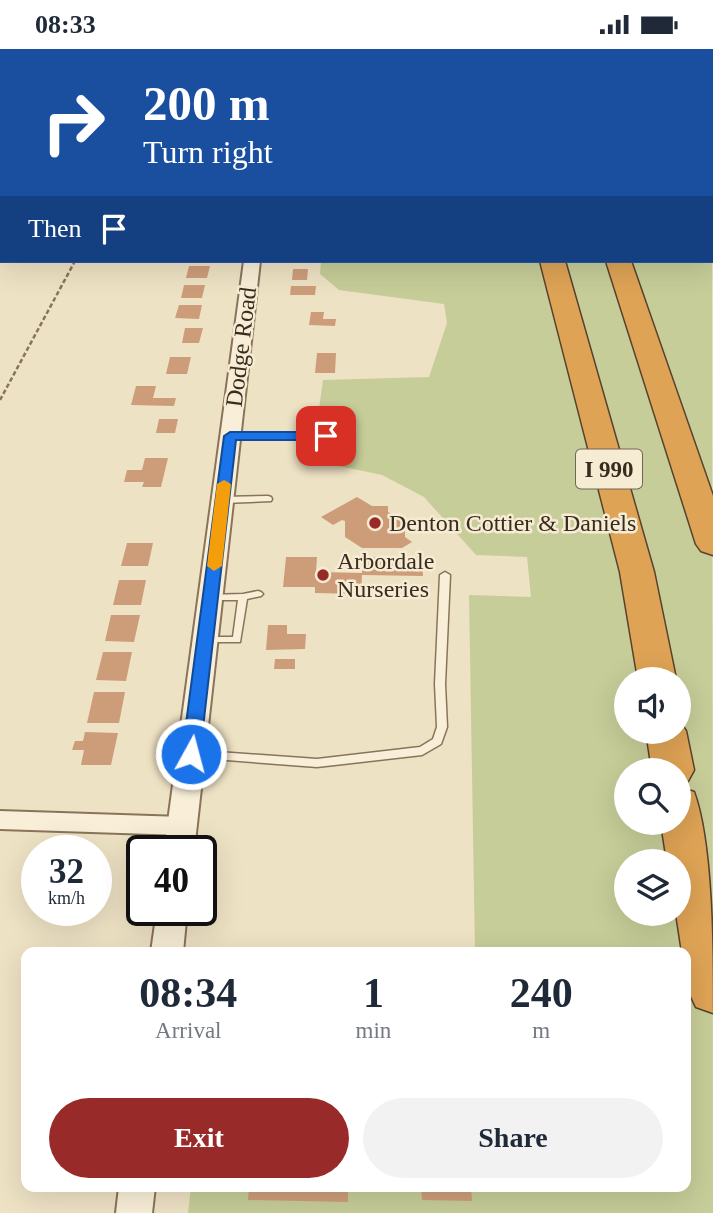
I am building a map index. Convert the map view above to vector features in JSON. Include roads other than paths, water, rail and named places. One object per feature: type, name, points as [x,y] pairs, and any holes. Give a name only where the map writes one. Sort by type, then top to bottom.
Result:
[{"type":"highway","points":[[544,263],[564,304]]},
{"type":"highway","name":"I 990","points":[[553,263],[637,572],[655,667]]},
{"type":"highway","name":"I 990","points":[[619,263],[713,544]]},
{"type":"highway","points":[[638,263],[643,336]]},
{"type":"highway","points":[[685,835],[713,992]]},
{"type":"street","name":"Dodge Road","points":[[181,835],[252,263]]},
{"type":"street","points":[[0,820],[182,826]]},
{"type":"street","points":[[168,947],[170,926]]},
{"type":"street","points":[[134,1213],[136,1192]]},
{"type":"lane","points":[[230,436],[326,436]]},
{"type":"lane","points":[[222,500],[268,499]]},
{"type":"lane","points":[[191,754],[317,763],[422,751],[437,741],[442,727],[440,684],[445,575]]},
{"type":"lane","points":[[211,597],[258,594]]},
{"type":"lane","points":[[205,640],[237,640],[243,597]]},
{"type":"place","name":"Denton Cottier & Daniels","points":[[375,523]]},
{"type":"place","name":"Arbordale Nurseries","points":[[323,575]]}]
